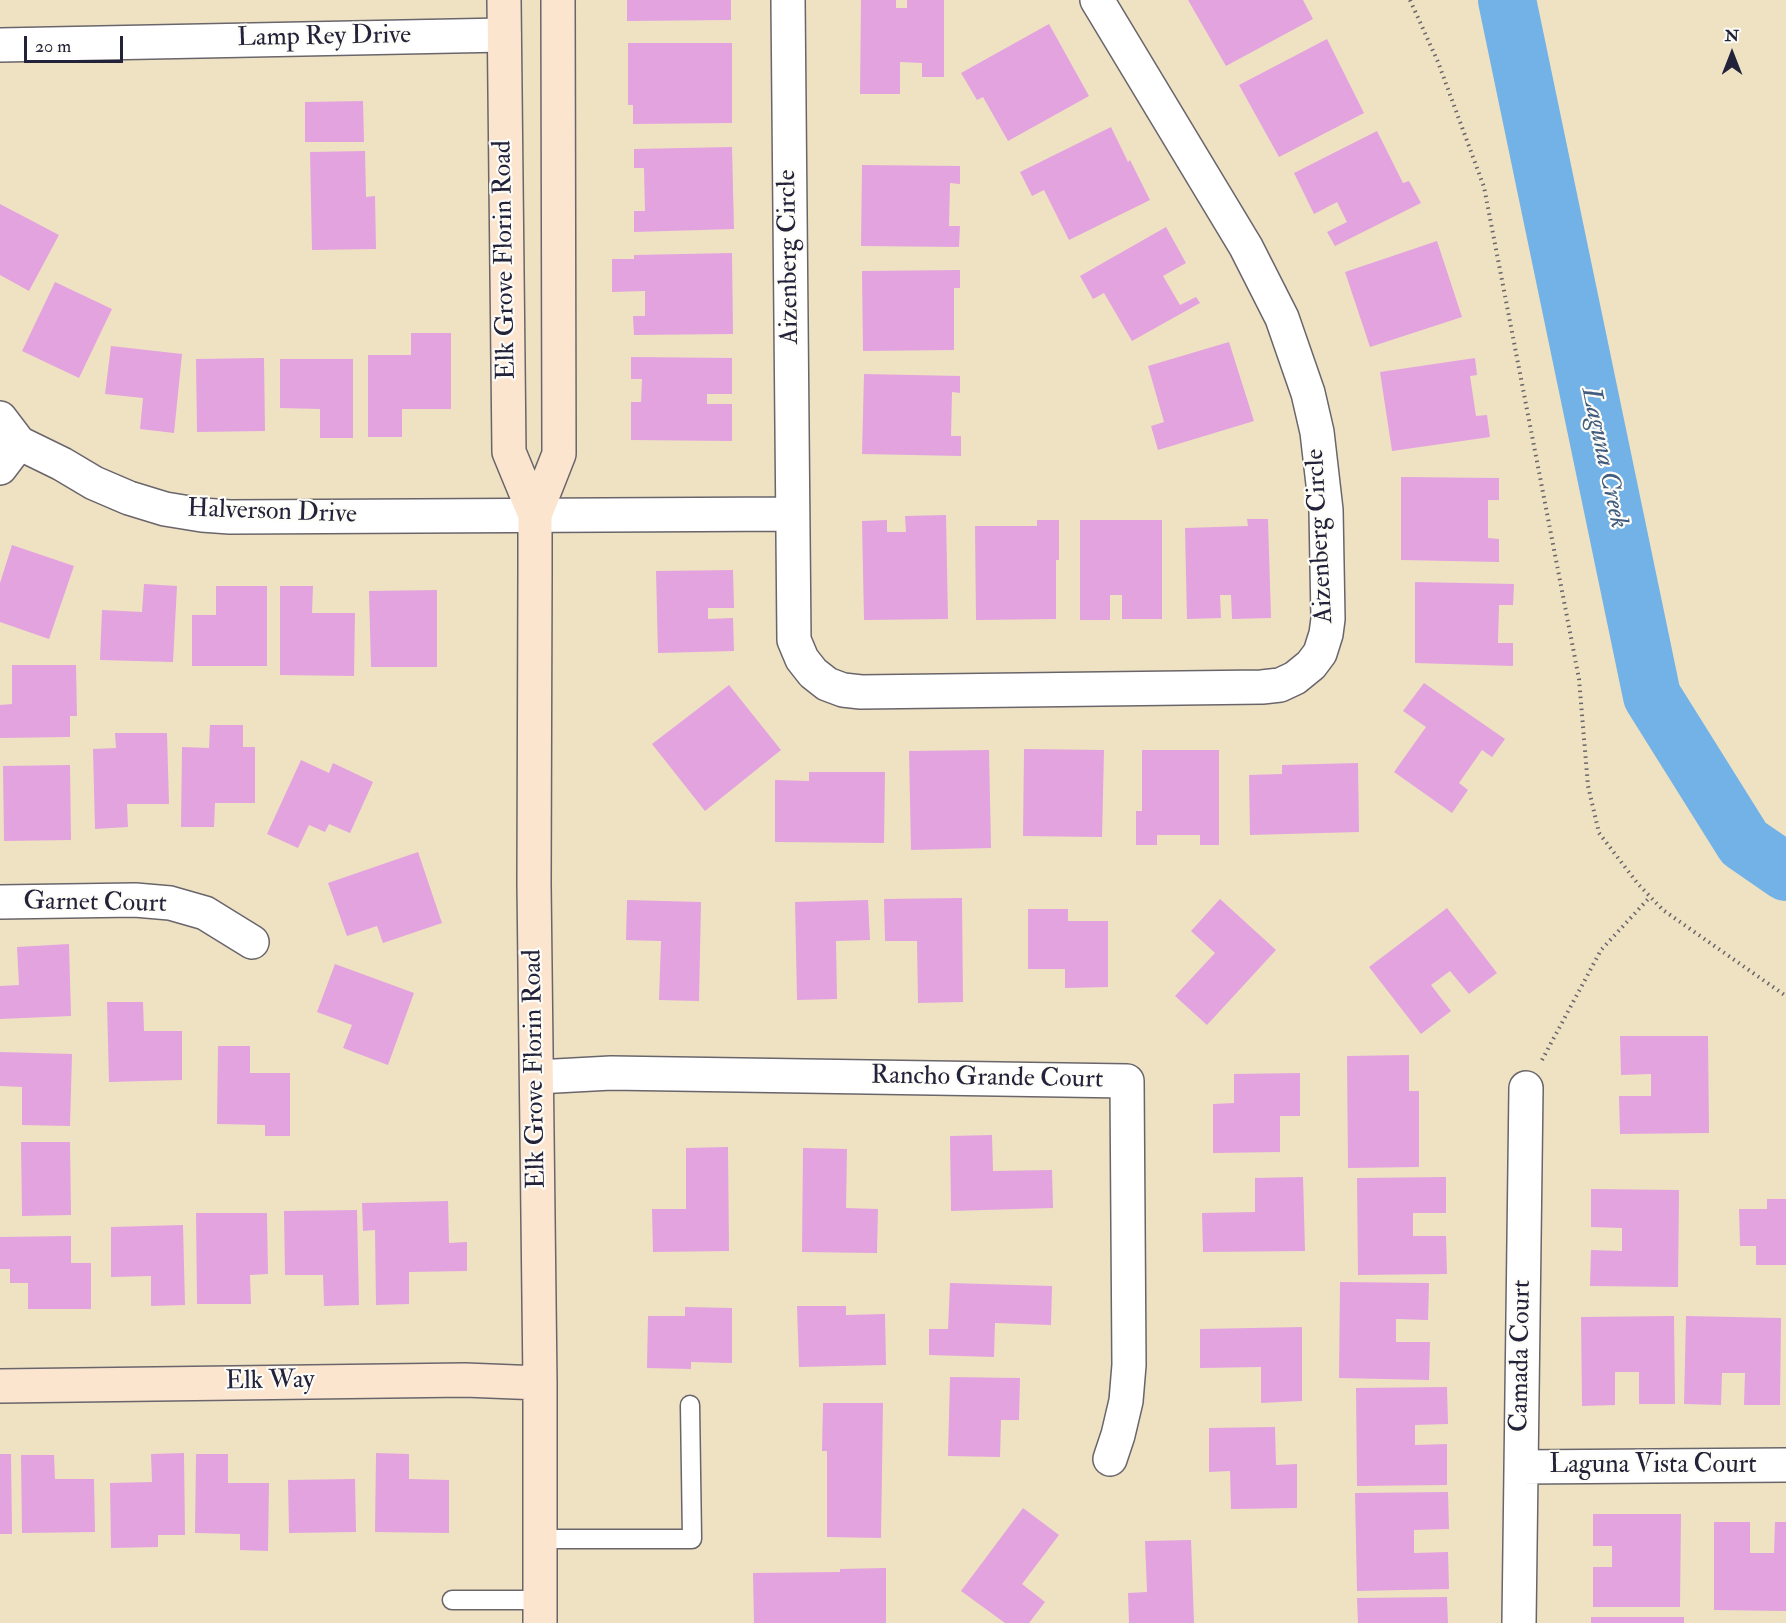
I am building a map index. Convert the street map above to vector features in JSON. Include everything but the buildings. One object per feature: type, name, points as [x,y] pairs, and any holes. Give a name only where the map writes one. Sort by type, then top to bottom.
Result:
[{"type":"main road","name":"Elk Grove Florin Road","points":[[504,0],[509,452],[536,515]]},
{"type":"main road","name":"Elk Grove Florin Road","points":[[540,1611],[540,1383],[534,884],[536,515],[559,453],[558,0]]},
{"type":"main road","name":"Elk Way","points":[[0,1386],[465,1380],[540,1383]]},
{"type":"street","name":"Aizenberg Circle","points":[[788,0],[794,640],[802,659],[813,673],[827,684],[843,690],[861,692],[1280,685],[1295,678],[1311,665],[1320,653],[1328,619],[1326,510],[1317,432],[1308,393],[1282,318],[1246,247],[1097,0]]},
{"type":"street","name":"Lamp Rey Drive","points":[[0,45],[504,35]]},
{"type":"street","name":"Halverson Drive","points":[[6,443],[62,464],[94,483],[129,498],[165,509],[202,515],[230,517],[536,515]]},
{"type":"street","points":[[536,515],[792,514]]},
{"type":"street","name":"Garnet Court","points":[[0,902],[135,900],[170,903],[205,913],[252,942]]},
{"type":"street","name":"Rancho Grande Court","points":[[537,1077],[611,1073],[1127,1081],[1129,1365],[1126,1401],[1110,1460]]},
{"type":"street","name":"Camada Court","points":[[1519,1623],[1526,1088]]},
{"type":"street","name":"Laguna Vista Court","points":[[1521,1467],[1786,1465]]},
{"type":"lane","points":[[540,1539],[692,1539],[690,1405]]},
{"type":"lane","points":[[452,1600],[540,1611]]},
{"type":"path","points":[[1410,0],[1438,62],[1484,187],[1578,679],[1588,786],[1599,833],[1663,910],[1786,996]]},
{"type":"path","points":[[1555,1036],[1601,950],[1650,897]]},
{"type":"waterway","name":"Laguna Creek","points":[[1507,0],[1652,696],[1744,843],[1786,872]]}]
